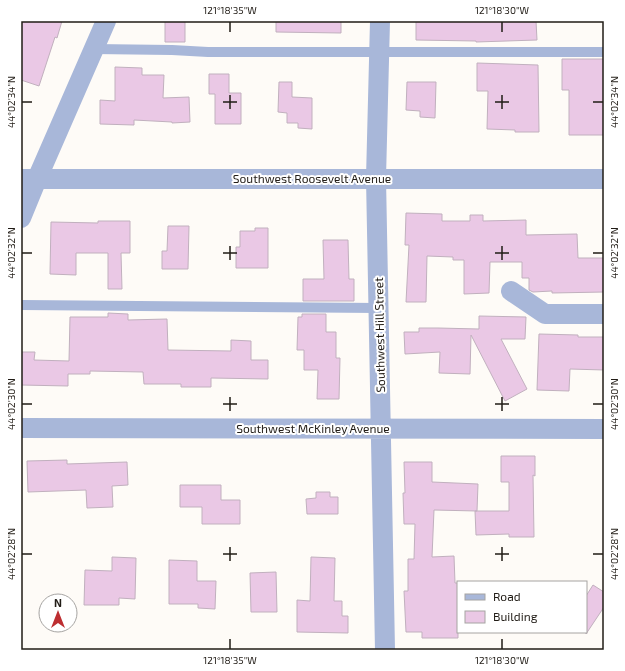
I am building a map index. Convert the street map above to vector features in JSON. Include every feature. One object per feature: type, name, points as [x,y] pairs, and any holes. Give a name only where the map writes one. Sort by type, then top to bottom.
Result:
[{"type":"street","points":[[21,218],[29,179],[94,50],[106,21]]},
{"type":"street","name":"Southwest Hill Street","points":[[380,21],[376,178],[385,650]]},
{"type":"street","name":"Southwest Roosevelt Avenue","points":[[29,179],[604,178]]},
{"type":"street","points":[[511,291],[545,314],[604,314]]},
{"type":"street","name":"Southwest McKinley Avenue","points":[[21,428],[604,429]]},
{"type":"lane","points":[[94,50],[172,50],[208,52],[604,52]]},
{"type":"lane","points":[[21,305],[378,308]]},
{"type":"building","points":[[21,21],[62,21],[57,38],[55,37],[39,86],[21,80]]},
{"type":"building","points":[[165,21],[185,21],[185,42],[165,42]]},
{"type":"building","points":[[276,21],[341,21],[341,33],[276,32]]},
{"type":"building","points":[[416,21],[536,21],[537,40],[476,42],[416,40]]},
{"type":"building","points":[[562,59],[604,59],[604,135],[569,135],[569,90],[562,90]]},
{"type":"building","points":[[477,63],[538,65],[539,132],[515,132],[515,130],[487,129],[488,91],[477,91]]},
{"type":"building","points":[[115,67],[142,68],[142,75],[164,75],[163,98],[189,97],[190,122],[172,123],[134,120],[134,125],[100,124],[100,100],[115,101]]},
{"type":"building","points":[[209,74],[229,74],[229,93],[241,93],[241,124],[215,124],[215,94],[209,94]]},
{"type":"building","points":[[279,82],[292,82],[292,97],[312,98],[312,129],[298,128],[298,123],[287,123],[287,113],[278,112]]},
{"type":"building","points":[[407,82],[436,82],[435,118],[420,117],[420,111],[406,110]]},
{"type":"building","points":[[406,213],[442,214],[442,221],[470,221],[470,215],[483,215],[483,221],[526,220],[526,235],[577,234],[578,258],[604,258],[604,292],[533,292],[529,290],[529,278],[522,278],[522,262],[490,262],[489,293],[464,294],[464,260],[453,260],[453,257],[427,256],[426,302],[406,302],[409,245],[405,245]]},
{"type":"building","points":[[98,221],[130,221],[130,253],[121,253],[122,289],[108,289],[108,253],[76,253],[76,275],[50,274],[51,222],[98,223]]},
{"type":"building","points":[[168,226],[189,226],[188,269],[162,269],[162,251],[167,251]]},
{"type":"building","points":[[255,228],[268,228],[268,268],[236,268],[236,247],[240,247],[240,231],[255,231]]},
{"type":"building","points":[[323,240],[348,240],[349,279],[354,279],[354,301],[303,301],[303,279],[324,279]]},
{"type":"building","points":[[108,313],[128,314],[128,320],[167,319],[168,350],[231,351],[231,340],[251,341],[251,360],[268,360],[268,379],[211,378],[211,387],[181,387],[181,384],[144,384],[143,372],[90,371],[90,374],[68,374],[68,386],[21,385],[21,352],[35,352],[34,360],[69,361],[70,317],[108,317]]},
{"type":"building","points":[[302,314],[326,314],[326,332],[336,332],[336,358],[340,358],[339,399],[317,399],[318,370],[304,370],[304,350],[297,350],[298,317],[302,317]]},
{"type":"building","points":[[479,316],[526,317],[525,339],[501,339],[527,389],[505,401],[471,335],[470,374],[439,373],[440,352],[405,354],[404,332],[419,332],[419,328],[479,329]]},
{"type":"building","points":[[539,334],[604,337],[604,370],[570,369],[569,391],[537,390]]},
{"type":"building","points":[[501,456],[535,456],[535,476],[533,475],[534,537],[509,537],[509,534],[476,535],[475,511],[509,511],[509,482],[501,482]]},
{"type":"building","points":[[67,460],[67,464],[127,462],[128,485],[112,486],[113,507],[87,508],[86,490],[28,492],[27,461]]},
{"type":"building","points":[[404,462],[432,462],[432,482],[478,484],[477,511],[434,510],[432,557],[454,556],[455,583],[457,583],[458,638],[422,638],[422,632],[406,632],[404,591],[408,591],[408,559],[414,559],[415,524],[404,524],[403,493],[405,493]]},
{"type":"building","points":[[180,485],[221,485],[221,500],[240,500],[240,524],[202,524],[202,507],[180,507]]},
{"type":"building","points":[[316,492],[330,492],[330,497],[338,497],[338,514],[307,514],[306,499],[316,498]]},
{"type":"building","points":[[112,557],[136,558],[135,599],[119,598],[119,605],[84,605],[85,570],[112,571]]},
{"type":"building","points":[[311,557],[335,558],[334,601],[342,601],[342,616],[348,616],[348,633],[297,632],[297,600],[310,601]]},
{"type":"building","points":[[169,560],[197,561],[197,581],[216,581],[215,609],[198,608],[198,604],[169,604]]},
{"type":"building","points":[[276,572],[277,612],[251,612],[250,573]]},
{"type":"building","points":[[593,585],[604,592],[604,607],[587,632],[587,594]]}]
